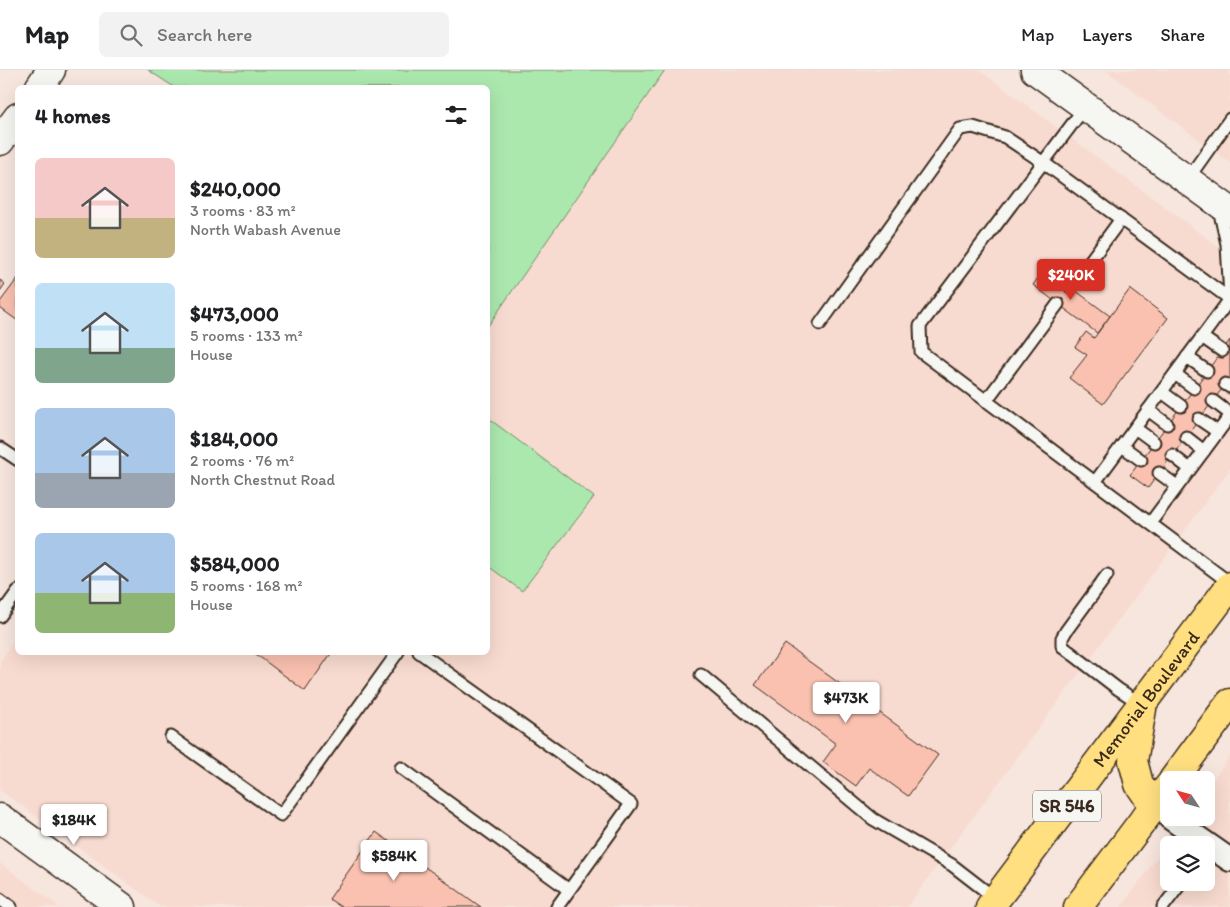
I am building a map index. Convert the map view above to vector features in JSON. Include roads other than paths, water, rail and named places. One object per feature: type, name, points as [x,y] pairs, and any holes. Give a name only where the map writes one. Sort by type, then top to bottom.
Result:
[{"type":"main road","name":"Memorial Boulevard","points":[[993,903],[1143,704],[1230,584]]},
{"type":"main road","points":[[1180,771],[1230,703]]},
{"type":"main road","points":[[1143,704],[1134,761],[1139,784],[1160,802]]},
{"type":"main road","points":[[1078,907],[1160,812]]},
{"type":"street","points":[[41,85],[51,70]]},
{"type":"street","points":[[1035,70],[1224,207]]},
{"type":"street","points":[[0,141],[15,121]]},
{"type":"street","points":[[0,818],[122,907]]},
{"type":"street","points":[[1186,826],[1196,836]]},
{"type":"street","points":[[1215,851],[1230,860]]},
{"type":"lane","points":[[1086,107],[920,326],[921,352],[1151,522],[1230,584]]},
{"type":"lane","points":[[1187,180],[1230,119]]},
{"type":"lane","points":[[820,324],[960,129],[973,127],[1005,137],[1044,163],[1230,298],[1095,482]]},
{"type":"lane","points":[[1224,207],[1230,298]]},
{"type":"lane","points":[[1071,287],[1121,219]]},
{"type":"lane","points":[[986,401],[1058,304]]},
{"type":"lane","points":[[1202,337],[1222,351]]},
{"type":"lane","points":[[1187,357],[1207,371]]},
{"type":"lane","points":[[1175,374],[1194,388]]},
{"type":"lane","points":[[1162,392],[1181,406]]},
{"type":"lane","points":[[1151,522],[1230,415],[1213,401]]},
{"type":"lane","points":[[1148,410],[1167,424]]},
{"type":"lane","points":[[1199,419],[1218,432]]},
{"type":"lane","points":[[1135,428],[1154,442]]},
{"type":"lane","points":[[1186,438],[1204,451]]},
{"type":"lane","points":[[1122,446],[1141,460]]},
{"type":"lane","points":[[0,448],[15,458]]},
{"type":"lane","points":[[1172,455],[1190,469]]},
{"type":"lane","points":[[1159,473],[1177,486]]},
{"type":"lane","points":[[1107,575],[1066,631],[1062,638],[1062,646],[1118,689],[1143,704]]},
{"type":"lane","points":[[0,616],[15,595]]},
{"type":"lane","points":[[171,737],[281,815],[396,655]]},
{"type":"lane","points":[[423,655],[631,804],[557,907]]},
{"type":"lane","points":[[701,676],[873,819],[952,865],[993,903]]},
{"type":"lane","points":[[401,768],[569,890]]},
{"type":"lane","points":[[1163,907],[1175,891]]},
{"type":"lane","points":[[0,899],[11,907]]}]
